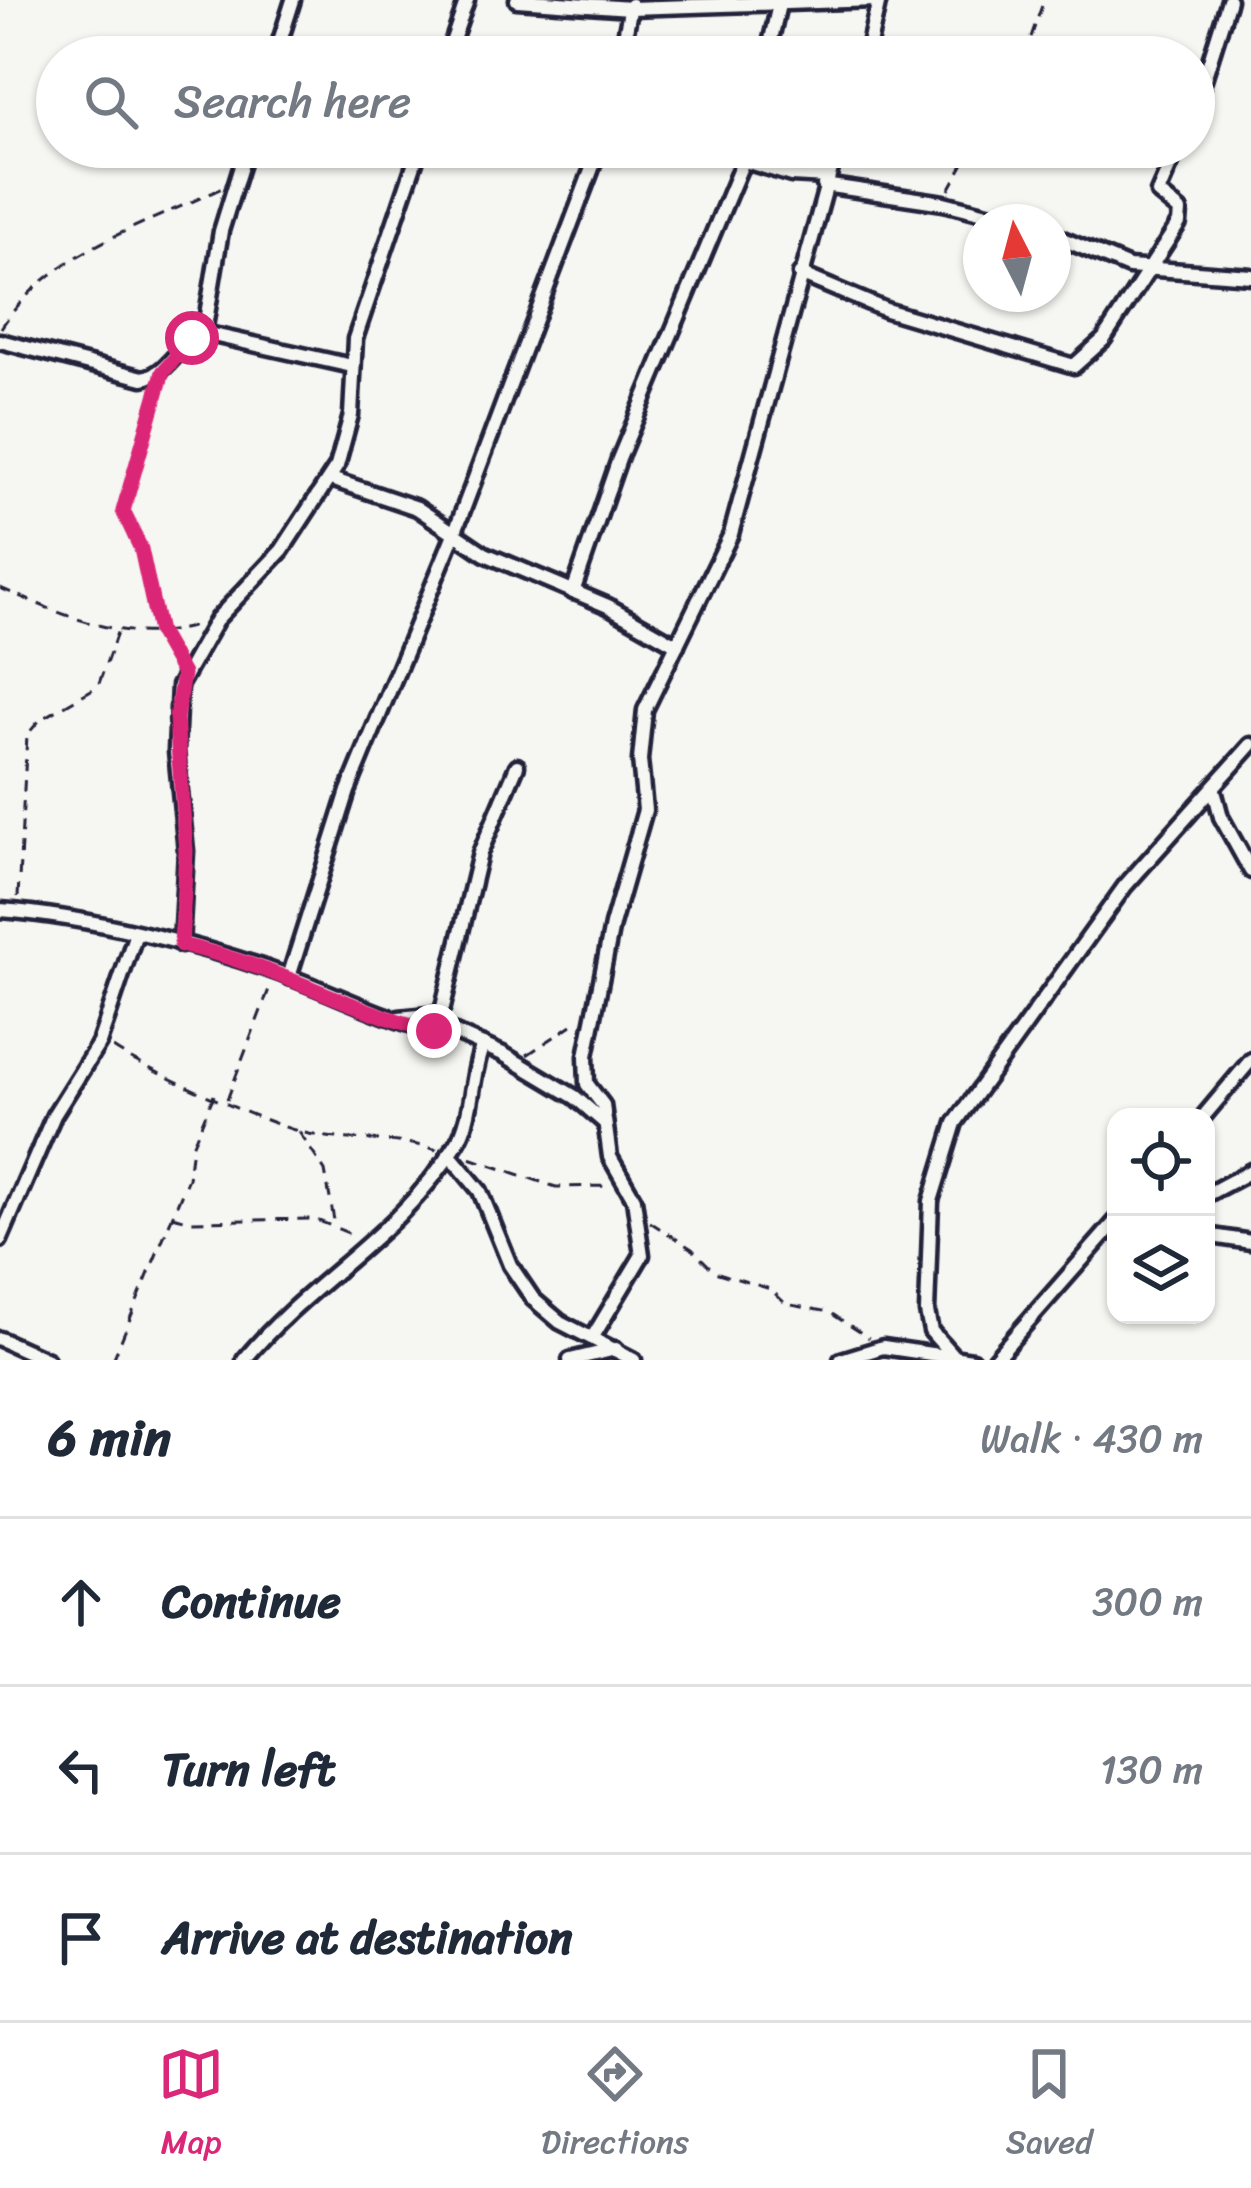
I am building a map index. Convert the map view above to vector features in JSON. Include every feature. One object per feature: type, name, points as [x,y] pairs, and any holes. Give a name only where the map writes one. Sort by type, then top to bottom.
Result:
[{"type":"street","points":[[281,36],[292,0]]},
{"type":"street","points":[[454,36],[467,0]]},
{"type":"street","points":[[517,0],[631,4],[878,0],[870,36]]},
{"type":"street","points":[[1215,44],[1229,0]]},
{"type":"street","points":[[625,36],[631,4]]},
{"type":"street","points":[[771,36],[778,4]]},
{"type":"street","points":[[203,333],[240,168]]},
{"type":"street","points":[[181,945],[186,851],[176,718],[183,674],[217,619],[281,550],[331,479],[349,428],[355,339],[413,168]]},
{"type":"street","points":[[285,975],[348,791],[454,533],[592,168]]},
{"type":"street","points":[[573,592],[619,459],[741,168]]},
{"type":"street","points":[[776,168],[791,175],[963,208]]},
{"type":"street","points":[[594,1335],[640,1264],[638,1215],[610,1156],[602,1100],[586,1076],[612,925],[645,810],[640,760],[645,710],[731,534],[785,353],[800,274],[830,168]]},
{"type":"street","points":[[800,274],[886,310],[1071,367],[1103,339],[1181,218],[1158,193],[1169,168]]},
{"type":"street","points":[[1071,244],[1118,264],[1251,276]]},
{"type":"street","points":[[0,341],[142,378],[163,372],[184,344],[203,333],[352,366]]},
{"type":"street","points":[[331,479],[417,508],[485,554],[677,645]]},
{"type":"street","points":[[953,1356],[932,1331],[927,1312],[931,1201],[955,1123],[1125,886],[1251,745]]},
{"type":"street","points":[[386,1019],[439,1014],[443,1007],[480,853],[517,766]]},
{"type":"street","points":[[1214,790],[1221,817],[1251,871]]},
{"type":"street","points":[[0,910],[181,945],[285,975],[386,1019],[434,1031],[442,1027],[514,1060],[605,1123]]},
{"type":"street","points":[[0,1240],[54,1115],[89,1063],[135,935]]},
{"type":"street","points":[[244,1360],[291,1307],[397,1223],[451,1150],[483,1045]]},
{"type":"street","points":[[1211,1108],[1251,1060]]},
{"type":"street","points":[[451,1150],[480,1191],[510,1265],[533,1299],[560,1322],[594,1335],[634,1360]]},
{"type":"street","points":[[1215,1191],[1251,1171]]},
{"type":"street","points":[[994,1360],[1107,1231]]},
{"type":"street","points":[[1215,1237],[1251,1243]]},
{"type":"street","points":[[0,1339],[24,1355],[46,1360]]},
{"type":"street","points":[[842,1360],[883,1347],[972,1360]]},
{"type":"street","points":[[570,1360],[616,1349]]},
{"type":"path","points":[[1031,36],[1044,0]]},
{"type":"path","points":[[944,203],[962,168]]},
{"type":"path","points":[[0,329],[24,294],[64,266],[236,182]]},
{"type":"path","points":[[163,372],[123,511],[141,549],[159,632],[183,674]]},
{"type":"path","points":[[0,588],[52,612],[118,630],[159,632],[217,619]]},
{"type":"path","points":[[17,911],[27,735],[39,721],[98,686],[118,630]]},
{"type":"path","points":[[226,1100],[250,1048],[263,995],[285,975]]},
{"type":"path","points":[[514,1060],[555,1038],[597,1003]]},
{"type":"path","points":[[105,1024],[117,1051],[298,1131],[388,1137],[451,1150],[484,1167],[556,1187],[629,1188]]},
{"type":"path","points":[[113,1360],[214,1095]]},
{"type":"path","points":[[298,1131],[325,1171],[335,1226]]},
{"type":"path","points":[[170,1215],[192,1221],[314,1219],[371,1246]]},
{"type":"path","points":[[638,1215],[678,1239],[715,1272],[770,1289],[786,1304],[829,1312],[883,1347]]},
{"type":"route","points":[[192,338],[163,372],[123,511],[147,568],[159,632],[183,674],[176,718],[186,851],[181,945],[280,973],[386,1019],[434,1031]]}]
